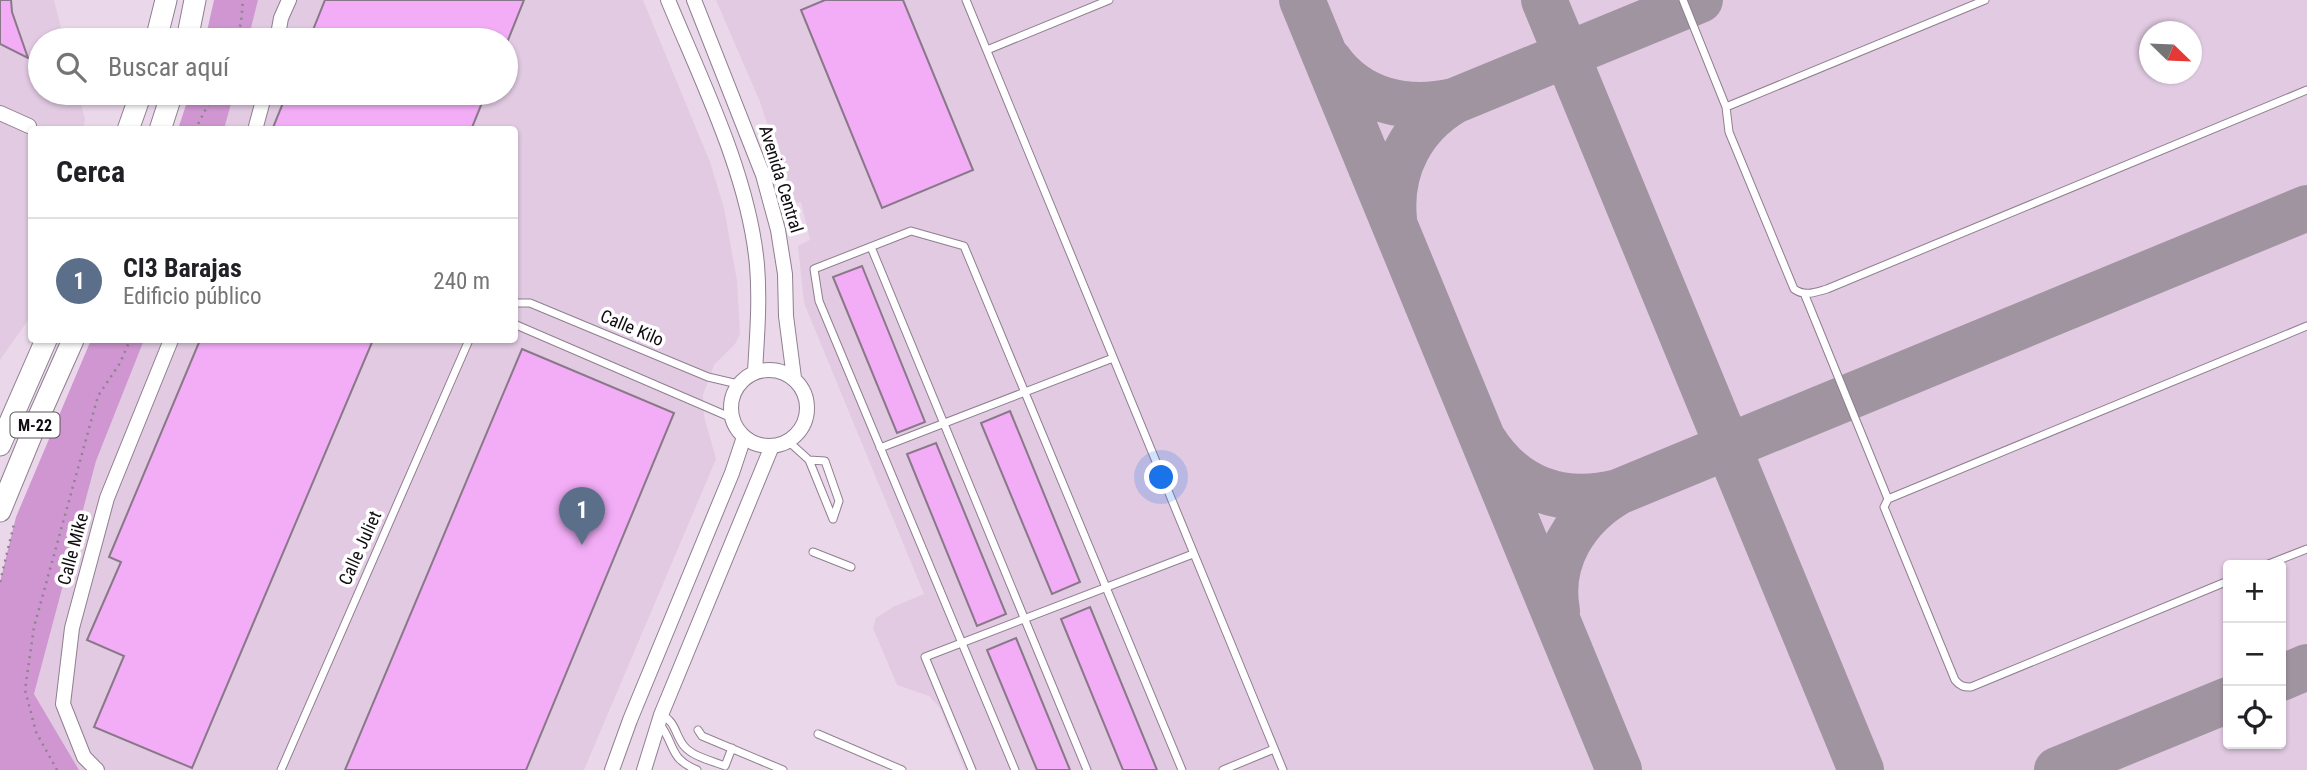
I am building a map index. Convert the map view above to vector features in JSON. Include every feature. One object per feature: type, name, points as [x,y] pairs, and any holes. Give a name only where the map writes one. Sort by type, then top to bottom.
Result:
[{"type":"main road","points":[[159,28],[166,0]]},
{"type":"main road","points":[[189,28],[195,0]]},
{"type":"main road","points":[[129,126],[137,105]]},
{"type":"main road","points":[[161,126],[168,105]]},
{"type":"main road","name":"M-22","points":[[0,445],[45,343]]},
{"type":"main road","name":"M-22","points":[[8,514],[40,414],[72,343]]},
{"type":"street","points":[[279,28],[289,0]]},
{"type":"street","points":[[668,0],[715,113],[743,194],[757,264],[758,328],[755,372]]},
{"type":"street","name":"Avenida Central","points":[[694,0],[747,131],[778,230],[785,274],[786,316],[794,378]]},
{"type":"street","points":[[256,126],[262,105]]},
{"type":"street","points":[[0,113],[29,126]]},
{"type":"street","name":"Calle Mike","points":[[97,770],[84,757],[63,704],[72,628],[107,498],[170,343]]},
{"type":"street","points":[[770,369],[794,378],[804,391],[808,403],[801,430],[788,441],[772,446],[754,444],[744,437],[732,418],[731,400],[738,384],[755,372],[770,369]]},
{"type":"street","points":[[612,770],[732,473],[744,437]]},
{"type":"street","points":[[644,770],[660,719],[772,446]]},
{"type":"lane","points":[[966,0],[1283,770]]},
{"type":"lane","points":[[987,50],[1109,0]]},
{"type":"lane","points":[[1683,0],[1726,107],[1729,132],[1794,289],[1804,293],[1827,289],[2307,90]]},
{"type":"lane","points":[[1726,107],[1985,0]]},
{"type":"lane","points":[[1015,770],[819,301],[814,269],[911,232],[964,246],[1182,770]]},
{"type":"lane","points":[[871,247],[1087,770]]},
{"type":"lane","points":[[1804,293],[1888,499]]},
{"type":"lane","name":"Calle Kilo","points":[[518,303],[530,303],[708,377],[738,384]]},
{"type":"lane","points":[[518,326],[732,418]]},
{"type":"lane","points":[[2223,583],[1971,687],[1962,686],[1955,680],[1884,508],[1888,499],[2307,326]]},
{"type":"lane","name":"Calle Juliet","points":[[281,770],[468,343]]},
{"type":"lane","points":[[880,448],[1113,358]]},
{"type":"lane","points":[[788,441],[809,460],[833,519],[839,501],[825,461],[809,460]]},
{"type":"lane","points":[[2279,560],[2307,549]]},
{"type":"lane","points":[[813,552],[851,568]]},
{"type":"lane","points":[[972,770],[925,657],[1193,554]]},
{"type":"lane","points":[[660,719],[674,724],[684,746],[724,768],[732,748]]},
{"type":"lane","points":[[660,719],[681,763],[697,770]]},
{"type":"lane","points":[[698,730],[702,736],[783,770]]},
{"type":"lane","points":[[818,734],[902,770]]},
{"type":"lane","points":[[1223,770],[1274,749]]},
{"type":"path","points":[[240,28],[243,0]]},
{"type":"path","points":[[197,126],[208,105]]},
{"type":"path","points":[[57,770],[36,732],[25,690],[34,627],[98,396],[120,363],[129,343]]},
{"type":"path","points":[[0,582],[8,514]]},
{"type":"shaded area","points":[[0,0],[54,0],[61,28],[28,28],[28,105],[81,105],[85,119],[84,126],[28,126],[28,320],[0,360]]},
{"type":"shaded area","points":[[214,0],[258,0],[251,28],[208,28]]},
{"type":"shaded area","points":[[258,0],[643,0],[710,162],[724,208],[737,281],[740,334],[735,344],[714,365],[703,395],[704,416],[716,459],[584,770],[79,770],[34,694],[96,461],[143,343],[518,343],[518,126],[225,126],[231,105],[518,105],[518,28],[251,28]]},
{"type":"shaded area","points":[[716,0],[2307,0],[2307,770],[965,770],[940,708],[929,696],[897,685],[873,628],[876,618],[893,607],[924,594],[804,303],[798,246],[810,240],[801,202],[793,203],[760,102]]},
{"type":"shaded area","points":[[186,105],[231,105],[225,126],[179,126]]},
{"type":"shaded area","points":[[90,343],[143,343],[96,461],[34,694],[79,770],[0,770],[0,582],[16,517]]},
{"type":"building","points":[[0,0],[11,0],[12,12],[28,58],[0,44]]},
{"type":"building","points":[[325,0],[524,0],[513,28],[314,28]]},
{"type":"building","points":[[825,0],[903,0],[973,170],[882,208],[801,10]]},
{"type":"building","points":[[282,105],[481,105],[473,126],[274,126]]},
{"type":"building","points":[[862,266],[925,422],[897,433],[833,277]]},
{"type":"building","points":[[199,343],[372,343],[192,768],[94,727],[124,656],[87,640],[121,562],[109,557]]},
{"type":"building","points":[[522,349],[674,413],[526,770],[345,770]]},
{"type":"building","points":[[1010,411],[1080,582],[1052,594],[981,423]]},
{"type":"building","points":[[936,443],[1006,614],[977,626],[907,454]]},
{"type":"building","points":[[1090,607],[1157,770],[1123,770],[1061,619]]},
{"type":"building","points":[[1016,638],[1070,770],[1037,770],[987,650]]},
{"type":"taxiway","points":[[1302,0],[1619,770]]},
{"type":"taxiway","points":[[1544,0],[1861,770]]},
{"type":"taxiway","points":[[1394,219],[1395,183],[1406,151],[1415,136],[1439,111],[1454,101],[1700,0]]},
{"type":"taxiway","points":[[1329,60],[1354,85],[1385,100],[1419,105],[1454,101]]},
{"type":"taxiway","points":[[1483,439],[1509,470],[1541,490],[1577,497],[1618,492],[2307,208]]},
{"type":"taxiway","points":[[1557,611],[1557,575],[1568,542],[1589,514],[1618,492]]},
{"type":"taxiway","points":[[2286,676],[2307,667]]},
{"type":"taxiway","points":[[2057,770],[2223,702]]},
{"type":"place","name":"CI3 Barajas","points":[[582,545]]}]
